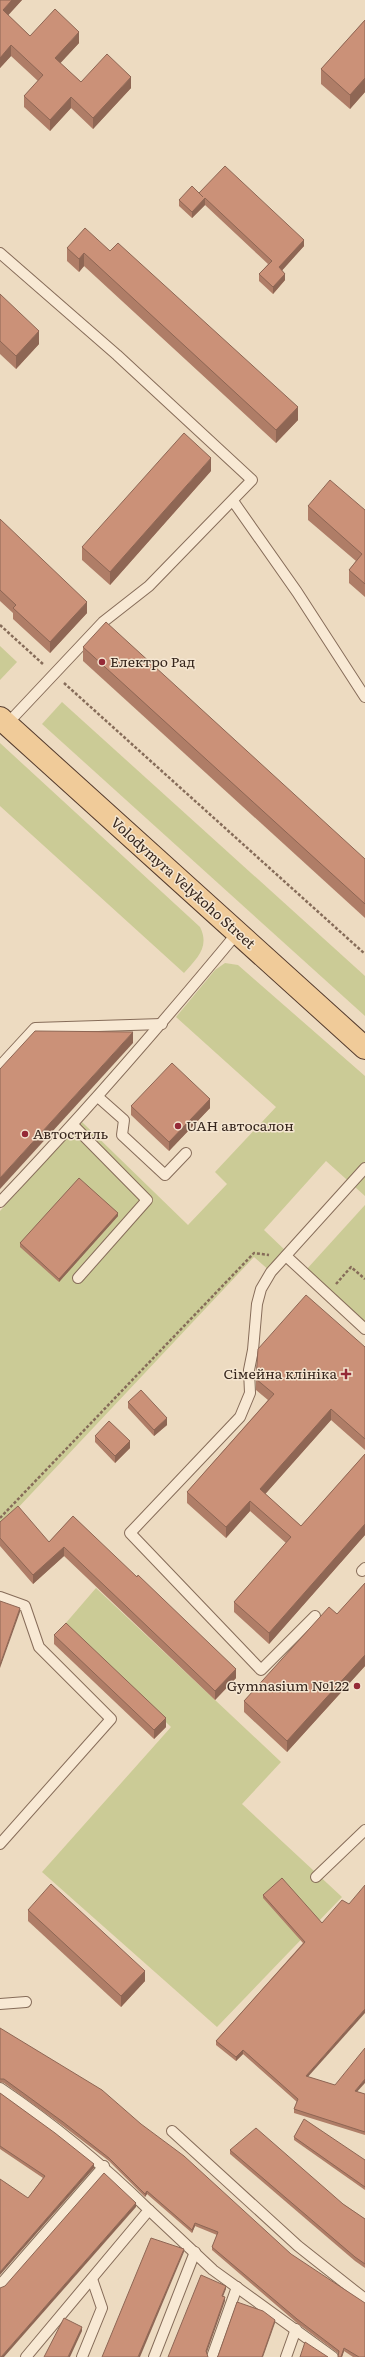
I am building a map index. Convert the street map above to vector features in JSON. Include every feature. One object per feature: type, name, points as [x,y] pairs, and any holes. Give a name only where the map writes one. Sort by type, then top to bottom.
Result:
[{"type":"main road","name":"Volodymyra Velykoho Street","points":[[4,721],[365,1048]]},
{"type":"lane","points":[[0,253],[117,355],[252,480],[149,586],[103,622],[54,674],[4,721]]},
{"type":"lane","points":[[233,501],[297,592],[365,697]]},
{"type":"lane","points":[[0,1202],[98,1097],[162,1024],[238,932]]},
{"type":"lane","points":[[0,1066],[35,1028],[162,1024]]},
{"type":"lane","points":[[98,1097],[124,1120],[122,1135],[165,1175],[186,1153]]},
{"type":"lane","points":[[73,1125],[147,1200],[78,1278]]},
{"type":"lane","points":[[315,1616],[261,1670],[130,1533],[240,1417],[250,1393],[249,1370],[260,1289],[271,1272],[365,1168]]},
{"type":"lane","points":[[286,1256],[365,1330]]},
{"type":"lane","points":[[0,1597],[25,1606],[39,1647],[111,1719],[0,1844]]},
{"type":"lane","points":[[316,1877],[365,1830]]},
{"type":"lane","points":[[0,2004],[26,2002]]},
{"type":"lane","points":[[0,2088],[50,2122],[104,2166],[213,2270],[333,2357]]},
{"type":"lane","points":[[172,2131],[298,2246],[365,2299]]},
{"type":"lane","points":[[0,2285],[104,2166]]},
{"type":"lane","points":[[26,2357],[149,2210]]},
{"type":"lane","points":[[154,2357],[194,2252]]},
{"type":"lane","points":[[82,2357],[102,2308],[92,2279]]},
{"type":"lane","points":[[212,2357],[237,2287]]},
{"type":"lane","points":[[286,2357],[296,2329]]},
{"type":"path","points":[[0,626],[365,954]]},
{"type":"path","points":[[0,1518],[254,1253],[286,1256]]},
{"type":"path","points":[[327,1294],[352,1267],[365,1279]]},
{"type":"green space","points":[[0,646],[17,662],[0,680]]},
{"type":"green space","points":[[62,702],[365,976],[365,1016],[42,724]]},
{"type":"green space","points":[[0,743],[200,927],[204,941],[201,952],[184,973],[0,806]]},
{"type":"green space","points":[[225,963],[238,965],[365,1076],[365,1196],[326,1161],[264,1230],[288,1253],[271,1272],[254,1257],[15,1511],[0,1524],[0,1211],[82,1122],[188,1225],[227,1184],[215,1172],[276,1107],[176,1017],[215,970]]},
{"type":"green space","points":[[365,1205],[365,1323],[306,1270]]},
{"type":"green space","points":[[96,1588],[281,1762],[242,1804],[342,1897],[217,2027],[42,1872],[171,1727],[65,1624]]},
{"type":"building","points":[[0,0],[12,0],[3,10],[30,36],[55,9],[79,32],[55,58],[81,82],[107,54],[131,77],[93,118],[71,97],[50,120],[24,96],[43,75],[11,45],[0,58]]},
{"type":"building","points":[[365,20],[365,78],[350,95],[321,69]]},
{"type":"building","points":[[225,166],[304,240],[279,267],[285,274],[273,287],[259,274],[272,261],[205,198],[192,212],[179,200],[192,186],[199,193]]},
{"type":"building","points":[[85,228],[110,251],[118,243],[298,407],[276,430],[84,253],[79,259],[67,248]]},
{"type":"building","points":[[0,294],[39,331],[16,356],[0,341]]},
{"type":"building","points":[[184,433],[211,458],[110,572],[82,547]]},
{"type":"building","points":[[330,480],[365,510],[365,584],[349,570],[362,554],[308,506]]},
{"type":"building","points":[[0,519],[87,602],[50,642],[13,608],[16,605],[0,590]]},
{"type":"building","points":[[106,622],[365,859],[365,904],[83,647]]},
{"type":"building","name":"Автостиль","points":[[35,1031],[133,1032],[0,1178],[0,1069]]},
{"type":"building","points":[[172,1063],[210,1099],[169,1142],[131,1106]]},
{"type":"building","points":[[79,1178],[118,1213],[59,1279],[20,1243]]},
{"type":"building","points":[[306,1295],[365,1347],[365,1439],[331,1409],[260,1489],[301,1526],[365,1454],[365,1524],[269,1633],[234,1602],[291,1537],[250,1501],[226,1527],[187,1492],[274,1394],[256,1379],[258,1349]]},
{"type":"building","points":[[141,1390],[167,1418],[154,1430],[128,1402]]},
{"type":"building","points":[[109,1421],[130,1441],[115,1456],[95,1436]]},
{"type":"building","points":[[18,1506],[49,1542],[73,1516],[137,1577],[138,1575],[236,1669],[215,1691],[64,1547],[33,1575],[0,1538],[0,1522]]},
{"type":"building","points":[[365,1583],[365,1655],[287,1741],[244,1701],[329,1607],[337,1614]]},
{"type":"building","points":[[0,1601],[20,1608],[0,1665]]},
{"type":"building","points":[[66,1623],[166,1718],[154,1730],[54,1635]]},
{"type":"building","points":[[282,1878],[322,1923],[342,1900],[349,1904],[365,1885],[365,2009],[306,2076],[335,2085],[365,2048],[365,2079],[355,2091],[365,2094],[365,2132],[294,2109],[298,2099],[243,2050],[236,2057],[216,2041],[305,1942],[263,1895]]},
{"type":"building","points":[[51,1884],[145,1971],[121,1996],[28,1910]]},
{"type":"building","points":[[0,2028],[102,2090],[141,2124],[184,2156],[291,2254],[365,2303],[365,2357],[359,2357],[344,2348],[341,2357],[338,2357],[339,2351],[297,2319],[212,2247],[218,2232],[195,2223],[192,2230],[147,2191],[145,2194],[109,2158],[4,2079],[0,2079]]},
{"type":"building","points":[[0,2093],[55,2133],[94,2164],[0,2272],[0,2179],[28,2198],[45,2176],[0,2146]]},
{"type":"building","points":[[304,2119],[365,2160],[365,2187],[294,2137]]},
{"type":"building","points":[[256,2128],[343,2204],[365,2219],[365,2264],[230,2150]]},
{"type":"building","points":[[104,2173],[136,2203],[0,2357],[0,2288],[5,2286]]},
{"type":"building","points":[[151,2238],[184,2249],[138,2357],[102,2357]]},
{"type":"building","points":[[201,2275],[226,2286],[222,2296],[225,2297],[206,2351],[208,2357],[168,2357]]},
{"type":"building","points":[[237,2302],[263,2311],[275,2320],[262,2357],[217,2357]]},
{"type":"building","points":[[64,2318],[82,2327],[68,2357],[44,2357]]},
{"type":"building","points":[[305,2342],[328,2357],[300,2357]]},
{"type":"place","name":"Електро Рад","points":[[102,662]]},
{"type":"place","name":"UAH автосалон","points":[[178,1126]]},
{"type":"place","name":"Автостиль","points":[[25,1134]]},
{"type":"place","name":"Сімейна клініка","points":[[346,1374]]},
{"type":"place","name":"Gymnasium №122","points":[[357,1686]]}]
